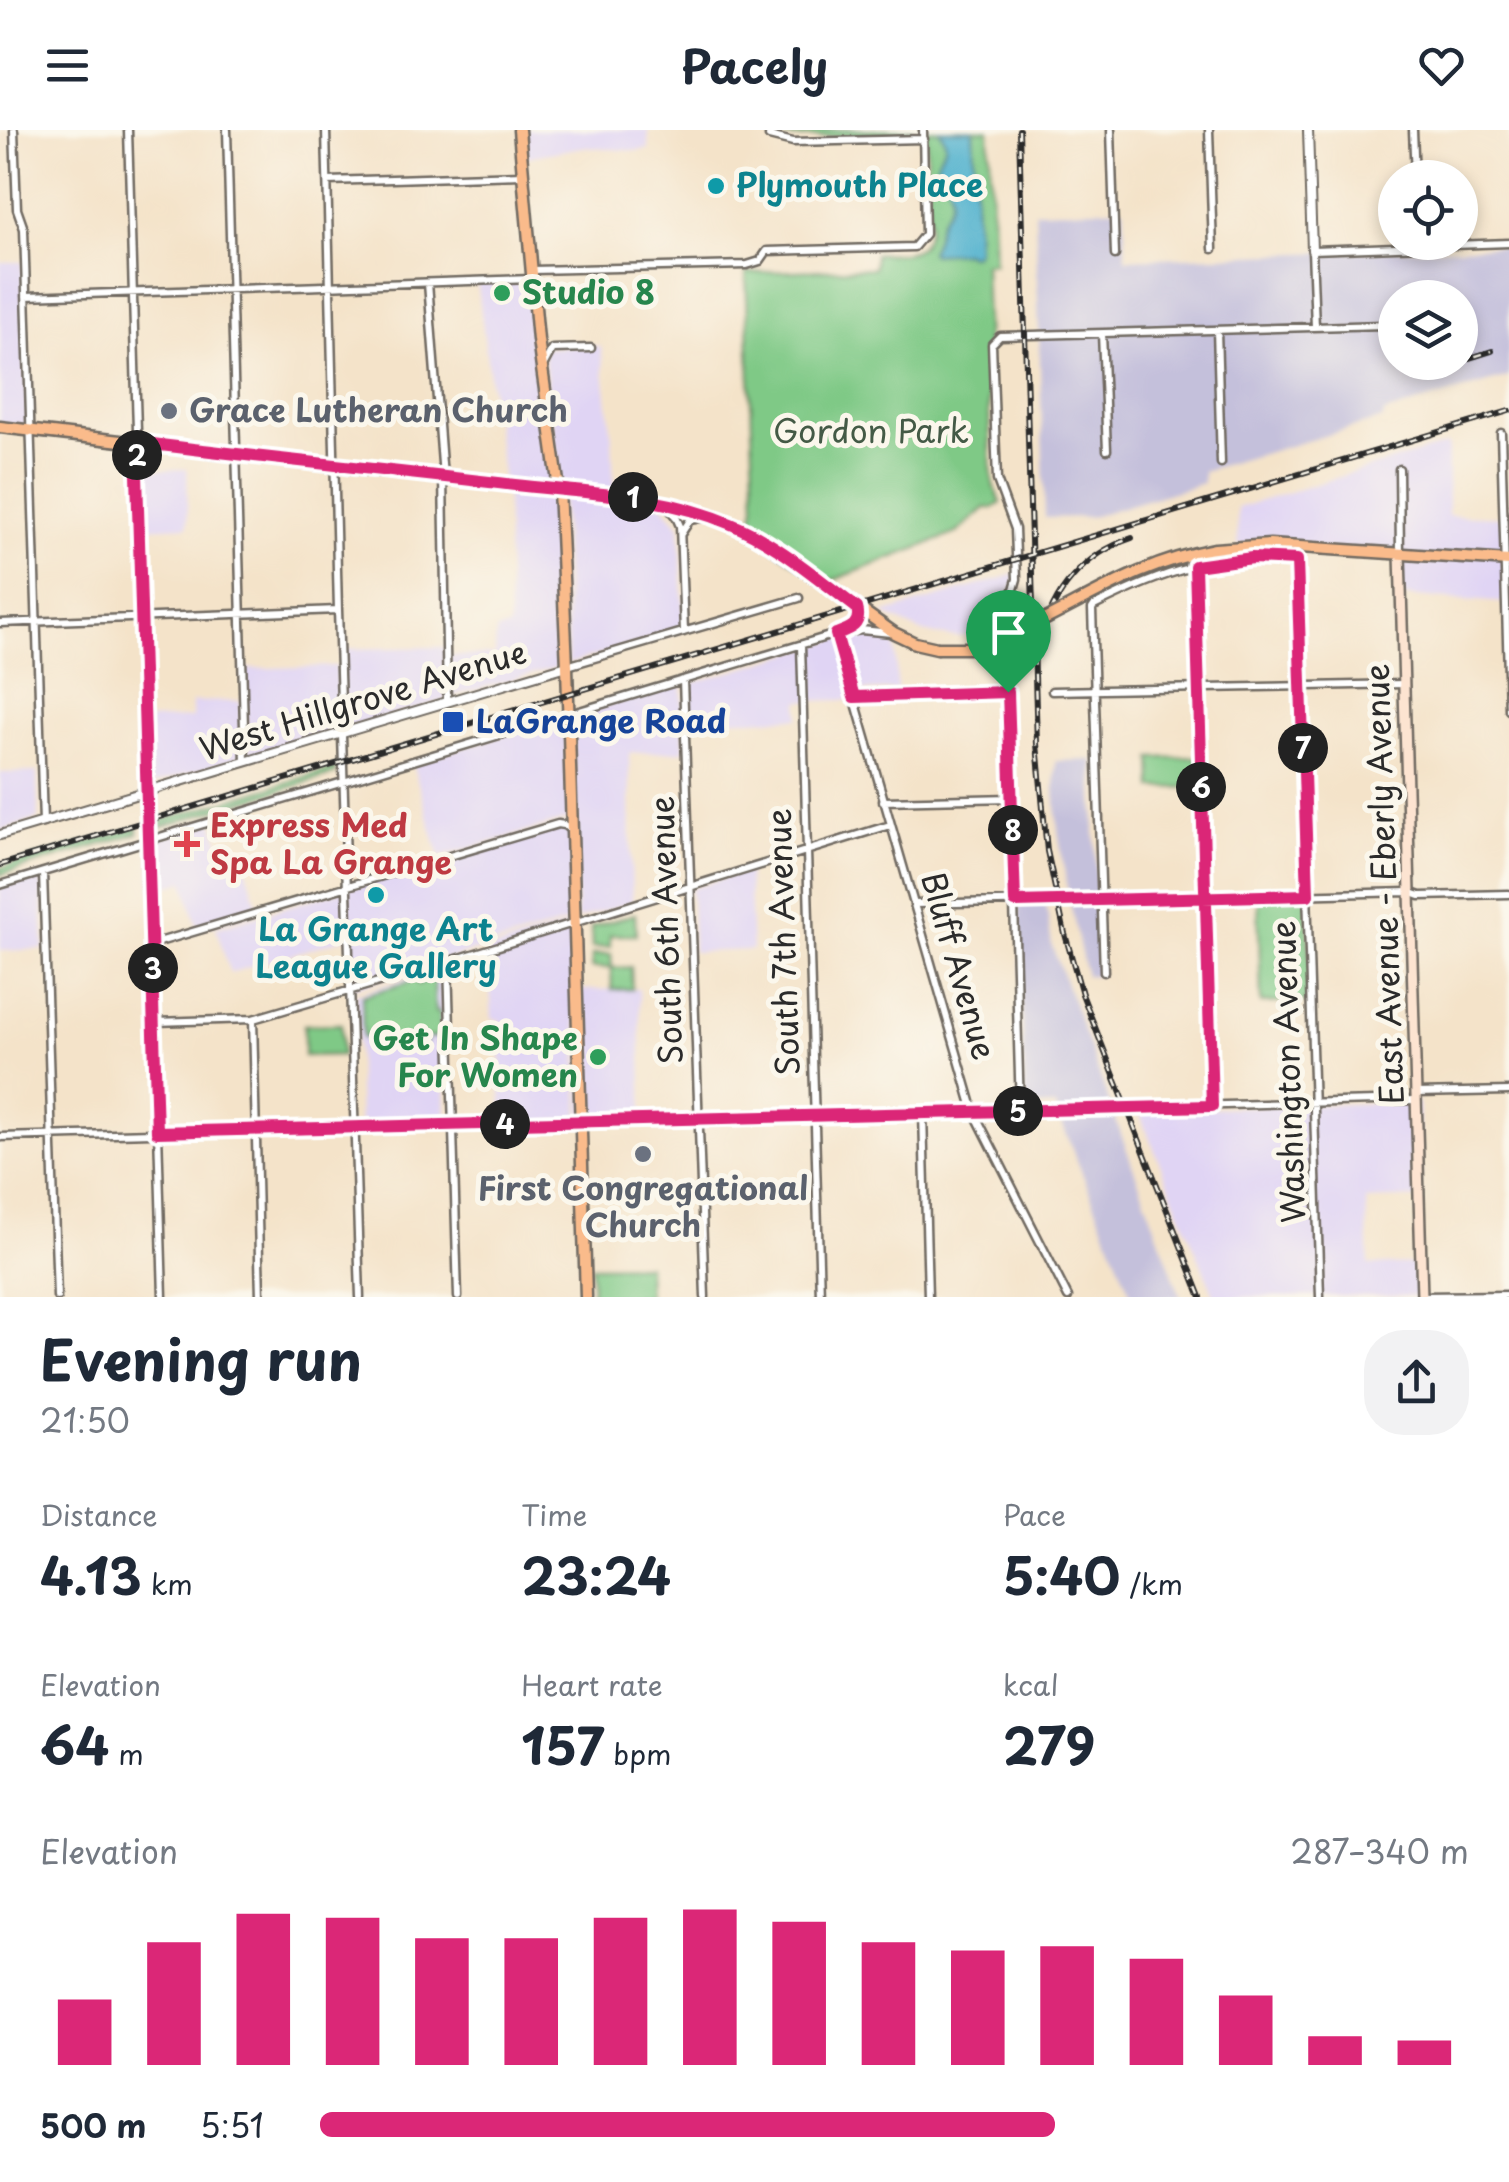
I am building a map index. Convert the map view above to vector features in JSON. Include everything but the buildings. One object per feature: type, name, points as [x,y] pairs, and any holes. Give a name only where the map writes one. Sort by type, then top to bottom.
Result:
[{"type":"main road","points":[[518,130],[538,340],[559,490],[586,1297]]},
{"type":"main road","points":[[0,427],[662,502],[740,528],[780,551],[894,633],[936,648],[990,645],[1128,575],[1173,558],[1231,546],[1292,546],[1507,561]]},
{"type":"main road","name":"East Avenue - Eberly Avenue","points":[[1400,554],[1422,1297]]},
{"type":"street","points":[[14,130],[17,209],[24,228],[43,822]]},
{"type":"street","points":[[128,130],[163,1297]]},
{"type":"street","points":[[227,130],[245,762]]},
{"type":"street","points":[[326,130],[360,1297]]},
{"type":"street","points":[[1111,130],[1115,255]]},
{"type":"street","points":[[1209,130],[1213,250]]},
{"type":"street","points":[[1308,130],[1315,327]]},
{"type":"street","points":[[1413,130],[1414,160]]},
{"type":"street","points":[[26,296],[428,282],[748,264],[760,261],[768,252],[914,248],[924,234],[924,134],[793,142],[769,136]]},
{"type":"street","points":[[328,181],[523,175]]},
{"type":"street","points":[[1478,243],[1509,242]]},
{"type":"street","points":[[1312,250],[1378,246]]},
{"type":"street","points":[[428,282],[444,477],[447,702]]},
{"type":"street","points":[[1020,1111],[1006,626],[1016,585],[1016,564],[1014,523],[995,469],[994,341],[1000,336],[1378,325]]},
{"type":"street","points":[[1217,330],[1221,462]]},
{"type":"street","points":[[1102,334],[1107,450]]},
{"type":"street","points":[[542,371],[552,349],[591,348]]},
{"type":"street","points":[[1501,433],[1509,710]]},
{"type":"street","name":"East Avenue - Eberly Avenue","points":[[1398,469],[1400,554]]},
{"type":"street","points":[[662,502],[676,517],[681,535],[684,632]]},
{"type":"street","points":[[681,535],[690,520],[711,516]]},
{"type":"street","name":"Washington Avenue","points":[[1292,546],[1297,560],[1320,1297]]},
{"type":"street","points":[[1104,972],[1092,610],[1144,582],[1195,566],[1252,558],[1297,560]]},
{"type":"street","points":[[1195,566],[1212,1106]]},
{"type":"street","points":[[567,666],[799,598]]},
{"type":"street","points":[[0,885],[836,634],[858,622],[857,608]]},
{"type":"street","points":[[0,623],[338,610]]},
{"type":"street","points":[[836,634],[861,630],[894,633]]},
{"type":"street","name":"Bluff Avenue","points":[[836,634],[974,1112],[1068,1297]]},
{"type":"street","name":"South 7th Avenue","points":[[801,645],[820,1297]]},
{"type":"street","name":"West Hillgrove Avenue","points":[[0,835],[567,666]]},
{"type":"street","name":"South 6th Avenue","points":[[683,680],[705,1297]]},
{"type":"street","points":[[1052,692],[1404,684]]},
{"type":"street","points":[[854,697],[1008,692]]},
{"type":"street","points":[[884,801],[1012,798]]},
{"type":"street","points":[[152,944],[558,824],[572,831]]},
{"type":"street","points":[[155,1022],[253,1019],[890,825]]},
{"type":"street","points":[[43,872],[57,1297]]},
{"type":"street","points":[[914,904],[1409,892],[1420,896],[1509,894]]},
{"type":"street","points":[[448,962],[458,1297]]},
{"type":"street","points":[[253,1019],[260,1297]]},
{"type":"street","points":[[0,1136],[1315,1103],[1509,1091]]},
{"type":"street","points":[[922,1114],[928,1297]]},
{"type":"street","points":[[1422,1297],[1509,1294]]},
{"type":"shaded area","points":[[520,130],[648,130],[649,149],[582,147],[522,158]]},
{"type":"shaded area","points":[[1124,208],[1126,259],[1378,250],[1378,260],[1478,260],[1478,247],[1509,246],[1509,377],[1384,413],[1383,419],[1203,471],[1203,483],[1090,517],[1045,518],[1035,211]]},
{"type":"shaded area","points":[[0,262],[22,262],[28,428],[0,425]]},
{"type":"shaded area","points":[[530,280],[557,488],[503,482],[477,282]]},
{"type":"shaded area","points":[[601,346],[614,493],[561,488],[543,348]]},
{"type":"shaded area","points":[[1448,444],[1448,515],[1509,517],[1509,603],[1401,596],[1400,555],[1238,545],[1237,508]]},
{"type":"shaded area","points":[[187,469],[188,526],[140,528],[139,471]]},
{"type":"shaded area","points":[[506,486],[558,493],[565,665],[449,697],[448,656],[495,655],[496,631],[509,628]]},
{"type":"shaded area","points":[[562,493],[663,505],[680,526],[684,631],[568,664]]},
{"type":"shaded area","points":[[1016,574],[1004,607],[1002,627],[988,632],[959,637],[936,635],[883,614]]},
{"type":"shaded area","points":[[858,633],[883,637],[895,645],[897,690],[859,691],[849,700],[799,701],[799,718],[685,720],[690,684]]},
{"type":"shaded area","points":[[445,647],[446,700],[344,730],[341,649]]},
{"type":"shaded area","points":[[336,666],[338,730],[249,758],[245,669]]},
{"type":"shaded area","points":[[682,683],[684,751],[629,753],[632,902],[577,919],[571,716]]},
{"type":"shaded area","points":[[240,701],[241,757],[151,785],[148,720],[192,718],[192,702]]},
{"type":"shaded area","points":[[565,717],[569,819],[440,857],[412,763]]},
{"type":"shaded area","points":[[1093,760],[1099,976],[1086,976],[1068,894],[1055,790],[1056,761]]},
{"type":"shaded area","points":[[37,772],[38,819],[0,831],[0,773]]},
{"type":"shaded area","points":[[213,821],[227,868],[245,863],[259,911],[198,929],[184,881],[151,891],[151,841]]},
{"type":"shaded area","points":[[564,824],[571,831],[572,921],[351,989],[349,888]]},
{"type":"shaded area","points":[[748,870],[752,950],[693,952],[691,889]]},
{"type":"shaded area","points":[[42,874],[44,949],[0,951],[0,886]]},
{"type":"shaded area","points":[[346,889],[345,938],[230,973],[216,928]]},
{"type":"shaded area","points":[[1046,904],[1052,946],[1181,1297],[1132,1297],[1055,1106],[1025,1107],[1019,905]]},
{"type":"shaded area","points":[[573,924],[579,1120],[502,1122],[500,1020],[492,1019],[488,950]]},
{"type":"shaded area","points":[[442,968],[446,1121],[359,1123],[356,994]]},
{"type":"shaded area","points":[[639,989],[643,1120],[582,1120],[578,990]]},
{"type":"shaded area","points":[[1418,1102],[1421,1198],[1366,1200],[1369,1265],[1420,1264],[1421,1296],[1215,1297],[1138,1110]]},
{"type":"green space","points":[[913,130],[913,134],[794,138],[781,137],[774,132]]},
{"type":"green space","name":"Gordon Park","points":[[926,130],[989,130],[994,263],[984,264],[991,467],[1001,503],[985,508],[957,533],[826,583],[750,532],[755,505],[746,273],[874,268],[875,254],[917,249],[929,225]]},
{"type":"green space","points":[[1199,757],[1200,787],[1153,788],[1152,758]]},
{"type":"green space","points":[[335,768],[335,774],[159,827],[159,821]]},
{"type":"green space","points":[[138,827],[138,833],[0,875],[0,868]]},
{"type":"green space","points":[[1307,896],[1311,1002],[1261,1003],[1258,897]]},
{"type":"green space","points":[[635,914],[636,935],[610,935],[610,947],[592,948],[591,927]]},
{"type":"green space","points":[[611,954],[612,968],[631,967],[632,989],[612,990],[611,968],[592,968],[592,955]]},
{"type":"green space","points":[[434,979],[440,1037],[426,1038],[426,1044],[376,1044],[375,1038],[363,1038],[362,996],[416,980],[418,984]]},
{"type":"green space","points":[[341,1024],[342,1055],[304,1056],[304,1025]]},
{"type":"green space","points":[[647,1265],[648,1297],[592,1297],[591,1266]]},
{"type":"water","points":[[939,130],[973,130],[975,254],[930,251],[951,200],[948,185],[937,168],[945,146]]},
{"type":"railway","points":[[1019,130],[1037,744],[1047,851],[1082,994],[1201,1297]]},
{"type":"railway","points":[[1478,355],[1492,351]]},
{"type":"railway","points":[[0,865],[1509,411]]},
{"type":"railway","points":[[1041,641],[1053,606],[1073,577],[1099,554],[1132,538]]},
{"type":"place","name":"Plymouth Place","points":[[716,186]]},
{"type":"place","name":"Studio 8","points":[[502,293]]},
{"type":"place","name":"Grace Lutheran Church","points":[[169,411]]},
{"type":"place","name":"LaGrange Road","points":[[453,722]]},
{"type":"place","name":"Express Med Spa La Grange","points":[[187,844]]},
{"type":"place","name":"La Grange Art League Gallery","points":[[376,895]]},
{"type":"place","name":"Get In Shape For Women","points":[[598,1057]]},
{"type":"place","name":"First Congregational Church","points":[[643,1154]]},
{"type":"route","points":[[1008,692],[854,697],[836,634],[858,622],[857,608],[762,540],[727,522],[682,507],[617,495],[136,442],[157,1132],[1212,1106],[1206,897],[1198,689],[1195,566],[1252,558],[1297,560],[1308,895],[1206,897],[1053,902],[1015,902],[1008,692]]}]
